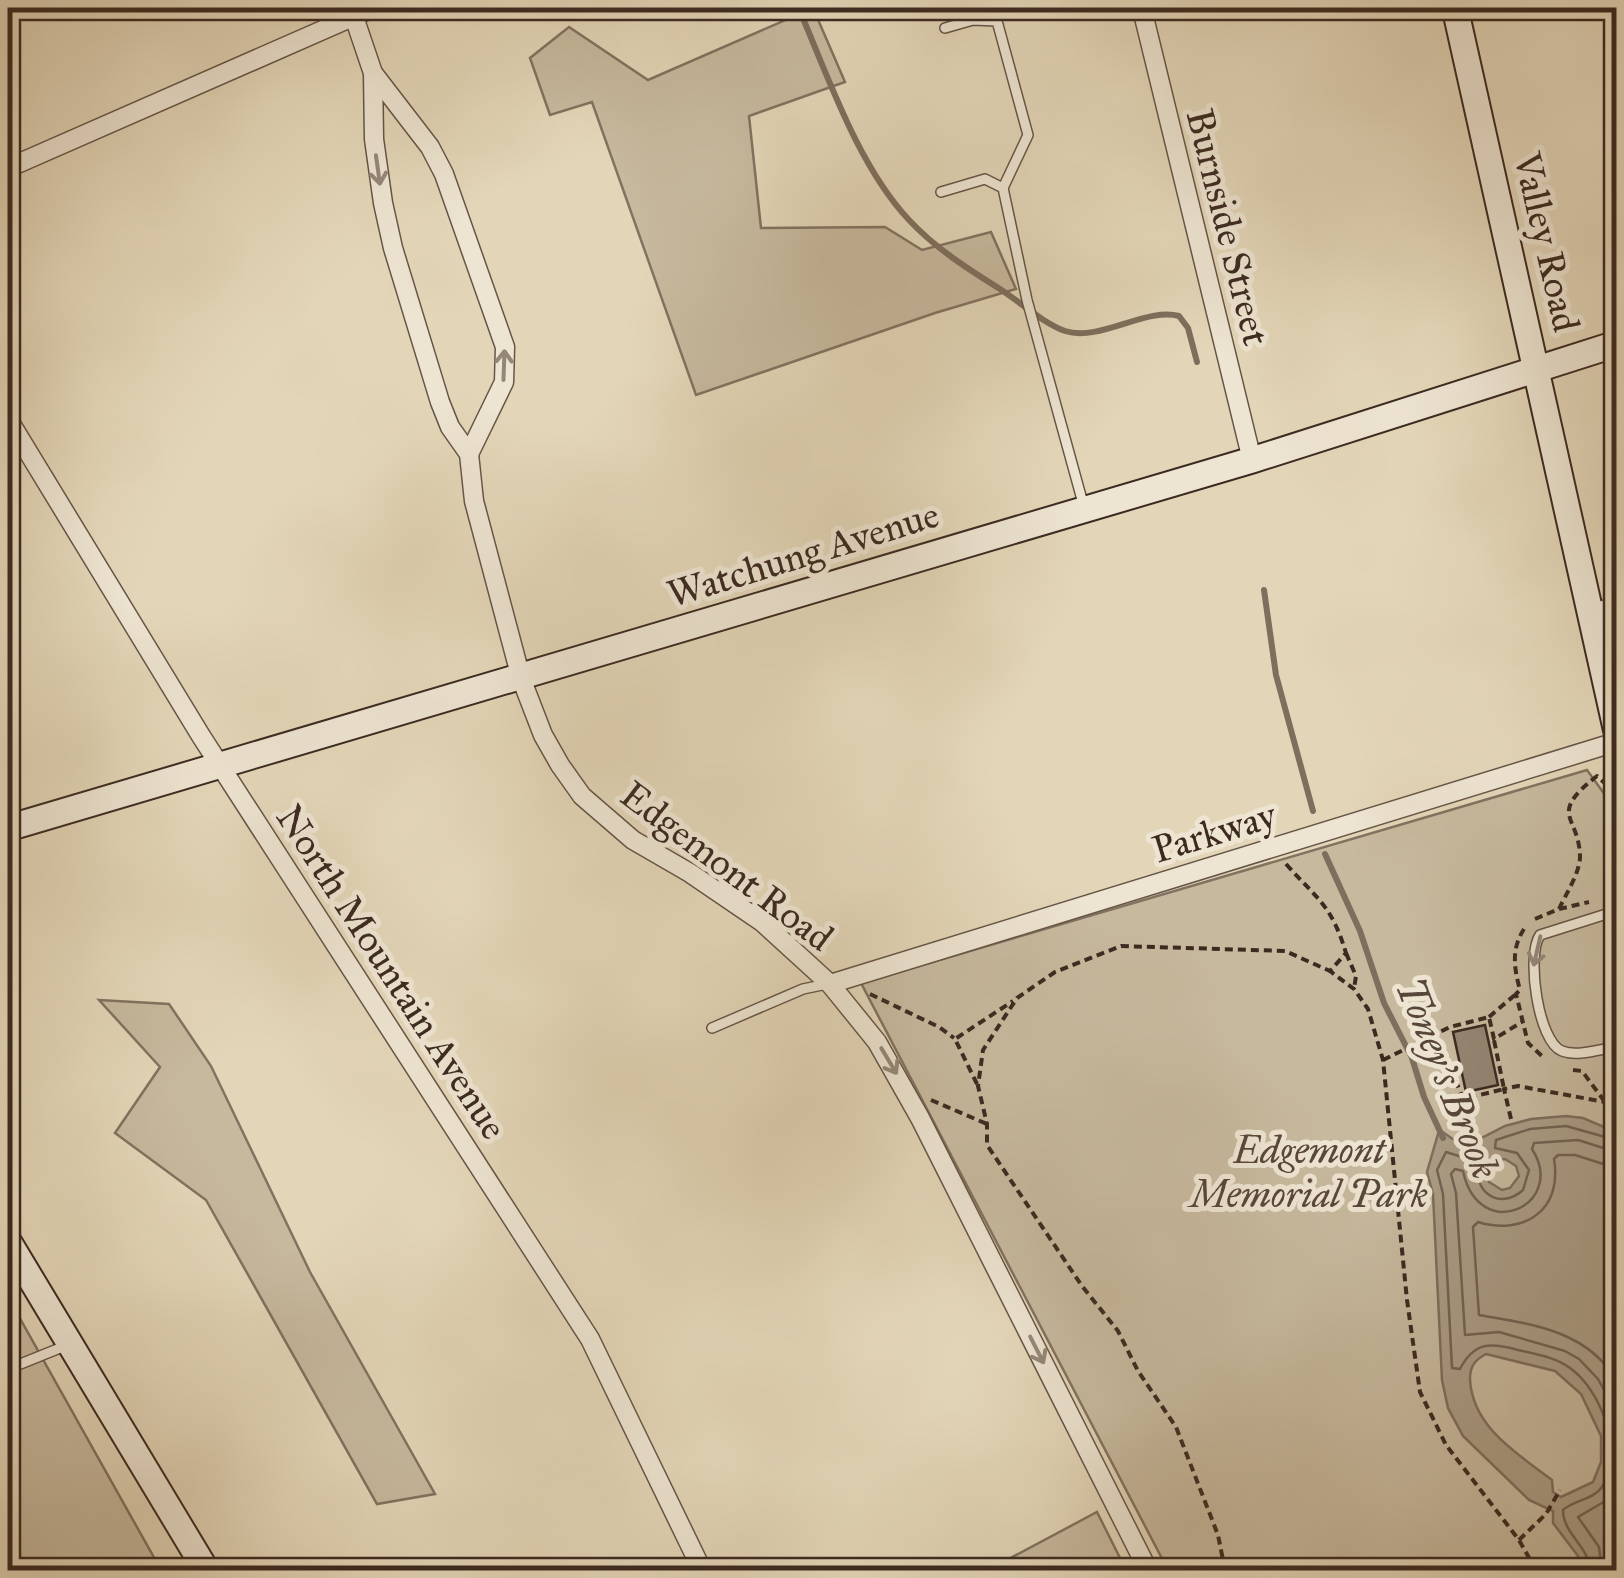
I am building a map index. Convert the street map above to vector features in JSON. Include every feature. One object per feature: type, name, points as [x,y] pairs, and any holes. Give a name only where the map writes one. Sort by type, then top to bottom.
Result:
[{"type":"street","points":[[8,168],[352,12],[373,8]]},
{"type":"street","name":"Burnside Street","points":[[1144,8],[1252,460]]},
{"type":"street","name":"Valley Road","points":[[1456,8],[1536,368],[1605,610],[1616,728]]},
{"type":"street","name":"Edgemont Road","points":[[352,12],[373,72],[430,148],[444,174],[504,347],[504,382],[469,454]]},
{"type":"street","name":"Edgemont Road","points":[[373,72],[374,139],[393,248],[440,402],[450,427],[469,454],[474,501],[521,678],[543,736],[582,796],[633,840],[762,922],[830,984],[877,1042],[1148,1570]]},
{"type":"street","name":"Watchung Avenue","points":[[8,828],[1252,460],[1616,344]]},
{"type":"street","name":"North Mountain Avenue","points":[[8,419],[220,766],[590,1338],[702,1570]]},
{"type":"street","name":"Parkway","points":[[830,984],[1616,742]]},
{"type":"street","points":[[8,1241],[206,1570]]},
{"type":"lane","points":[[945,28],[973,20],[997,22],[1028,135],[1003,188],[1031,318],[1085,509]]},
{"type":"lane","points":[[940,192],[985,179],[1003,188]]},
{"type":"lane","points":[[1616,911],[1540,935],[1535,942],[1533,970],[1552,1045],[1568,1053],[1616,1047]]},
{"type":"lane","points":[[712,1028],[803,989],[830,984]]},
{"type":"lane","points":[[8,1369],[69,1344]]},
{"type":"path","points":[[1383,1060],[1450,1027],[1489,1017],[1520,990],[1514,969],[1515,946],[1534,919],[1559,909],[1580,858],[1568,816],[1570,804],[1597,776],[1609,787],[1616,821]]},
{"type":"path","points":[[1279,846],[1286,865],[1336,920],[1356,976],[1354,989]]},
{"type":"path","points":[[955,1039],[1056,972],[1121,946],[1285,950],[1330,971],[1354,989],[1368,1009],[1383,1060],[1420,1392],[1446,1445],[1519,1540],[1536,1570]]},
{"type":"path","points":[[1330,971],[1346,952]]},
{"type":"path","points":[[870,994],[939,1026],[955,1039],[978,1086],[987,1124],[987,1145],[1082,1286],[1118,1331],[1138,1371],[1176,1427],[1218,1535],[1225,1570]]},
{"type":"path","points":[[1516,994],[1528,1044],[1550,1064]]},
{"type":"path","points":[[978,1086],[983,1050],[1017,998]]},
{"type":"path","points":[[1489,1017],[1511,1119]]},
{"type":"path","points":[[1494,1039],[1522,1022]]},
{"type":"path","points":[[1422,1039],[1455,1079],[1462,1099],[1518,1086],[1616,1107]]},
{"type":"path","points":[[1565,1070],[1582,1070],[1606,1102]]},
{"type":"path","points":[[922,1096],[987,1124]]},
{"type":"path","points":[[1519,1540],[1546,1514],[1560,1490]]},
{"type":"green space","points":[[813,8],[845,82],[749,116],[761,228],[885,227],[922,250],[991,232],[1016,289],[696,395],[592,102],[550,115],[530,58],[569,27],[648,80]]},
{"type":"green space","name":"Edgemont Memorial Park","points":[[1587,770],[1608,799],[1616,832],[1616,1570],[1168,1570],[861,983]]},
{"type":"green space","points":[[99,1000],[169,1004],[211,1066],[310,1272],[435,1494],[377,1504],[206,1200],[115,1133],[160,1067]]},
{"type":"green space","points":[[8,1297],[161,1570],[8,1570]]},
{"type":"green space","points":[[1097,1512],[1126,1570],[988,1570]]},
{"type":"water","points":[[1583,1118],[1616,1132],[1616,1570],[1580,1570],[1578,1556],[1553,1523],[1553,1511],[1529,1500],[1463,1436],[1448,1408],[1442,1380],[1433,1194],[1427,1172],[1438,1134],[1440,1130],[1464,1147],[1505,1126],[1531,1119]],"holes":[[[1505,1159],[1516,1166],[1519,1176],[1510,1188],[1502,1190],[1489,1182],[1487,1170],[1497,1160]],[[1486,1354],[1555,1371],[1581,1394],[1601,1436],[1601,1462],[1593,1482],[1561,1497],[1553,1492],[1552,1480],[1488,1425],[1473,1396],[1470,1379],[1474,1364]]]},
{"type":"building","points":[[1485,1025],[1498,1085],[1466,1092],[1453,1032]]},
{"type":"waterway","name":"Toney's Brook","points":[[799,9],[874,174],[909,220],[930,240],[1040,318],[1065,331],[1093,332],[1152,316],[1179,316],[1188,328],[1197,362]]},
{"type":"waterway","name":"Toney's Brook","points":[[1264,590],[1276,675],[1313,811]]},
{"type":"waterway","name":"Toney's Brook","points":[[1325,854],[1443,1138]]}]
